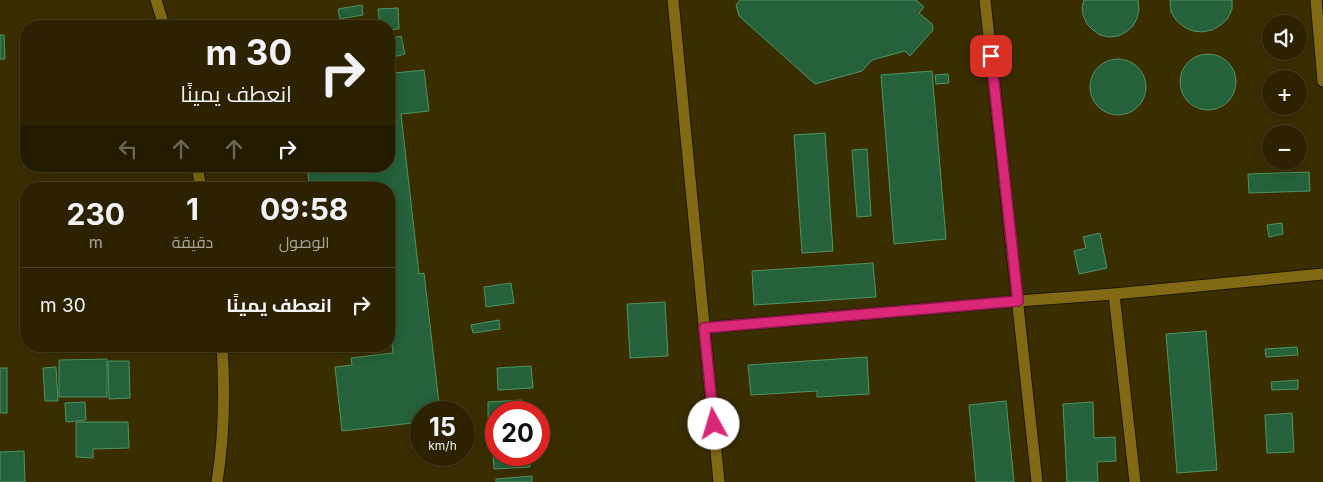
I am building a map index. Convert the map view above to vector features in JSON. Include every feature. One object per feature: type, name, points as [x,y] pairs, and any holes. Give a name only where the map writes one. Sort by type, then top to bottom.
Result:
[{"type":"lane","points":[[156,0],[162,20]]},
{"type":"lane","points":[[673,0],[720,482]]},
{"type":"lane","points":[[985,0],[1037,482]]},
{"type":"lane","points":[[1316,0],[1323,81]]},
{"type":"lane","points":[[704,328],[1114,294],[1323,274]]},
{"type":"lane","points":[[1114,294],[1136,482]]},
{"type":"lane","points":[[217,482],[220,459],[224,374],[222,352]]},
{"type":"building","points":[[740,0],[916,0],[924,7],[919,13],[932,24],[933,30],[910,56],[905,51],[872,60],[862,71],[815,84],[739,16],[736,5]]},
{"type":"building","points":[[1084,0],[1138,0],[1139,10],[1137,18],[1133,26],[1118,36],[1100,35],[1087,24],[1082,7]]},
{"type":"building","points":[[1170,0],[1232,0],[1232,9],[1228,18],[1221,25],[1212,30],[1193,31],[1184,27],[1176,20],[1171,12]]},
{"type":"building","points":[[362,5],[363,15],[340,19],[338,9]]},
{"type":"building","points":[[398,8],[399,29],[395,29],[395,20],[379,20],[378,9]]},
{"type":"building","points":[[0,35],[4,35],[5,59],[0,59]]},
{"type":"building","points":[[401,36],[405,54],[395,56],[395,38]]},
{"type":"building","points":[[1203,54],[1213,54],[1228,62],[1234,71],[1236,82],[1234,93],[1228,102],[1213,110],[1203,110],[1192,105],[1185,98],[1180,87],[1180,77],[1185,66],[1192,59]]},
{"type":"building","points":[[1112,59],[1124,59],[1134,63],[1142,71],[1146,87],[1142,103],[1134,111],[1124,115],[1112,115],[1102,111],[1094,103],[1090,93],[1090,81],[1094,71],[1102,63]]},
{"type":"building","points":[[424,70],[429,111],[401,114],[419,274],[424,273],[439,401],[410,401],[410,423],[342,431],[335,367],[352,365],[351,358],[395,352],[395,182],[309,182],[308,172],[395,172],[395,73]]},
{"type":"building","points":[[932,71],[946,239],[894,244],[881,75]]},
{"type":"building","points":[[948,74],[949,83],[936,84],[935,75]]},
{"type":"building","points":[[825,133],[833,251],[802,253],[794,135]]},
{"type":"building","points":[[867,149],[871,216],[857,217],[852,150]]},
{"type":"building","points":[[1309,172],[1310,191],[1249,193],[1248,174]]},
{"type":"building","points":[[1282,223],[1283,234],[1269,237],[1267,225]]},
{"type":"building","points":[[1100,233],[1107,268],[1079,274],[1074,251],[1086,248],[1083,237]]},
{"type":"building","points":[[873,263],[876,297],[754,305],[752,271]]},
{"type":"building","points":[[511,283],[514,303],[486,307],[484,287]]},
{"type":"building","points":[[665,302],[668,356],[630,358],[627,304]]},
{"type":"building","points":[[499,320],[500,329],[473,333],[471,325]]},
{"type":"building","points":[[1206,331],[1217,470],[1177,473],[1166,334]]},
{"type":"building","points":[[1297,347],[1298,355],[1266,357],[1265,349]]},
{"type":"building","points":[[867,357],[869,394],[817,397],[817,391],[751,395],[748,365]]},
{"type":"building","points":[[107,359],[107,397],[59,397],[59,360]]},
{"type":"building","points":[[108,361],[129,361],[130,398],[109,399]]},
{"type":"building","points":[[531,366],[533,388],[498,390],[497,368]]},
{"type":"building","points":[[56,367],[58,401],[45,401],[43,368]]},
{"type":"building","points":[[0,368],[7,368],[7,413],[0,413]]},
{"type":"building","points":[[1298,380],[1298,389],[1272,390],[1271,382]]},
{"type":"building","points":[[1006,401],[1014,482],[976,482],[969,405]]},
{"type":"building","points":[[85,402],[86,420],[66,422],[65,403]]},
{"type":"building","points":[[1093,402],[1094,438],[1115,437],[1116,461],[1097,462],[1098,482],[1067,482],[1063,404]]},
{"type":"building","points":[[1292,413],[1294,452],[1267,453],[1265,415]]},
{"type":"building","points":[[76,422],[128,422],[129,448],[93,449],[93,458],[76,457]]},
{"type":"building","points":[[24,451],[25,482],[0,482],[0,452]]},
{"type":"building","points":[[494,466],[530,467],[494,469]]},
{"type":"building","points":[[532,476],[532,482],[496,482],[496,479]]},
{"type":"route","points":[[714,424],[704,328],[1018,301],[991,56]]}]
